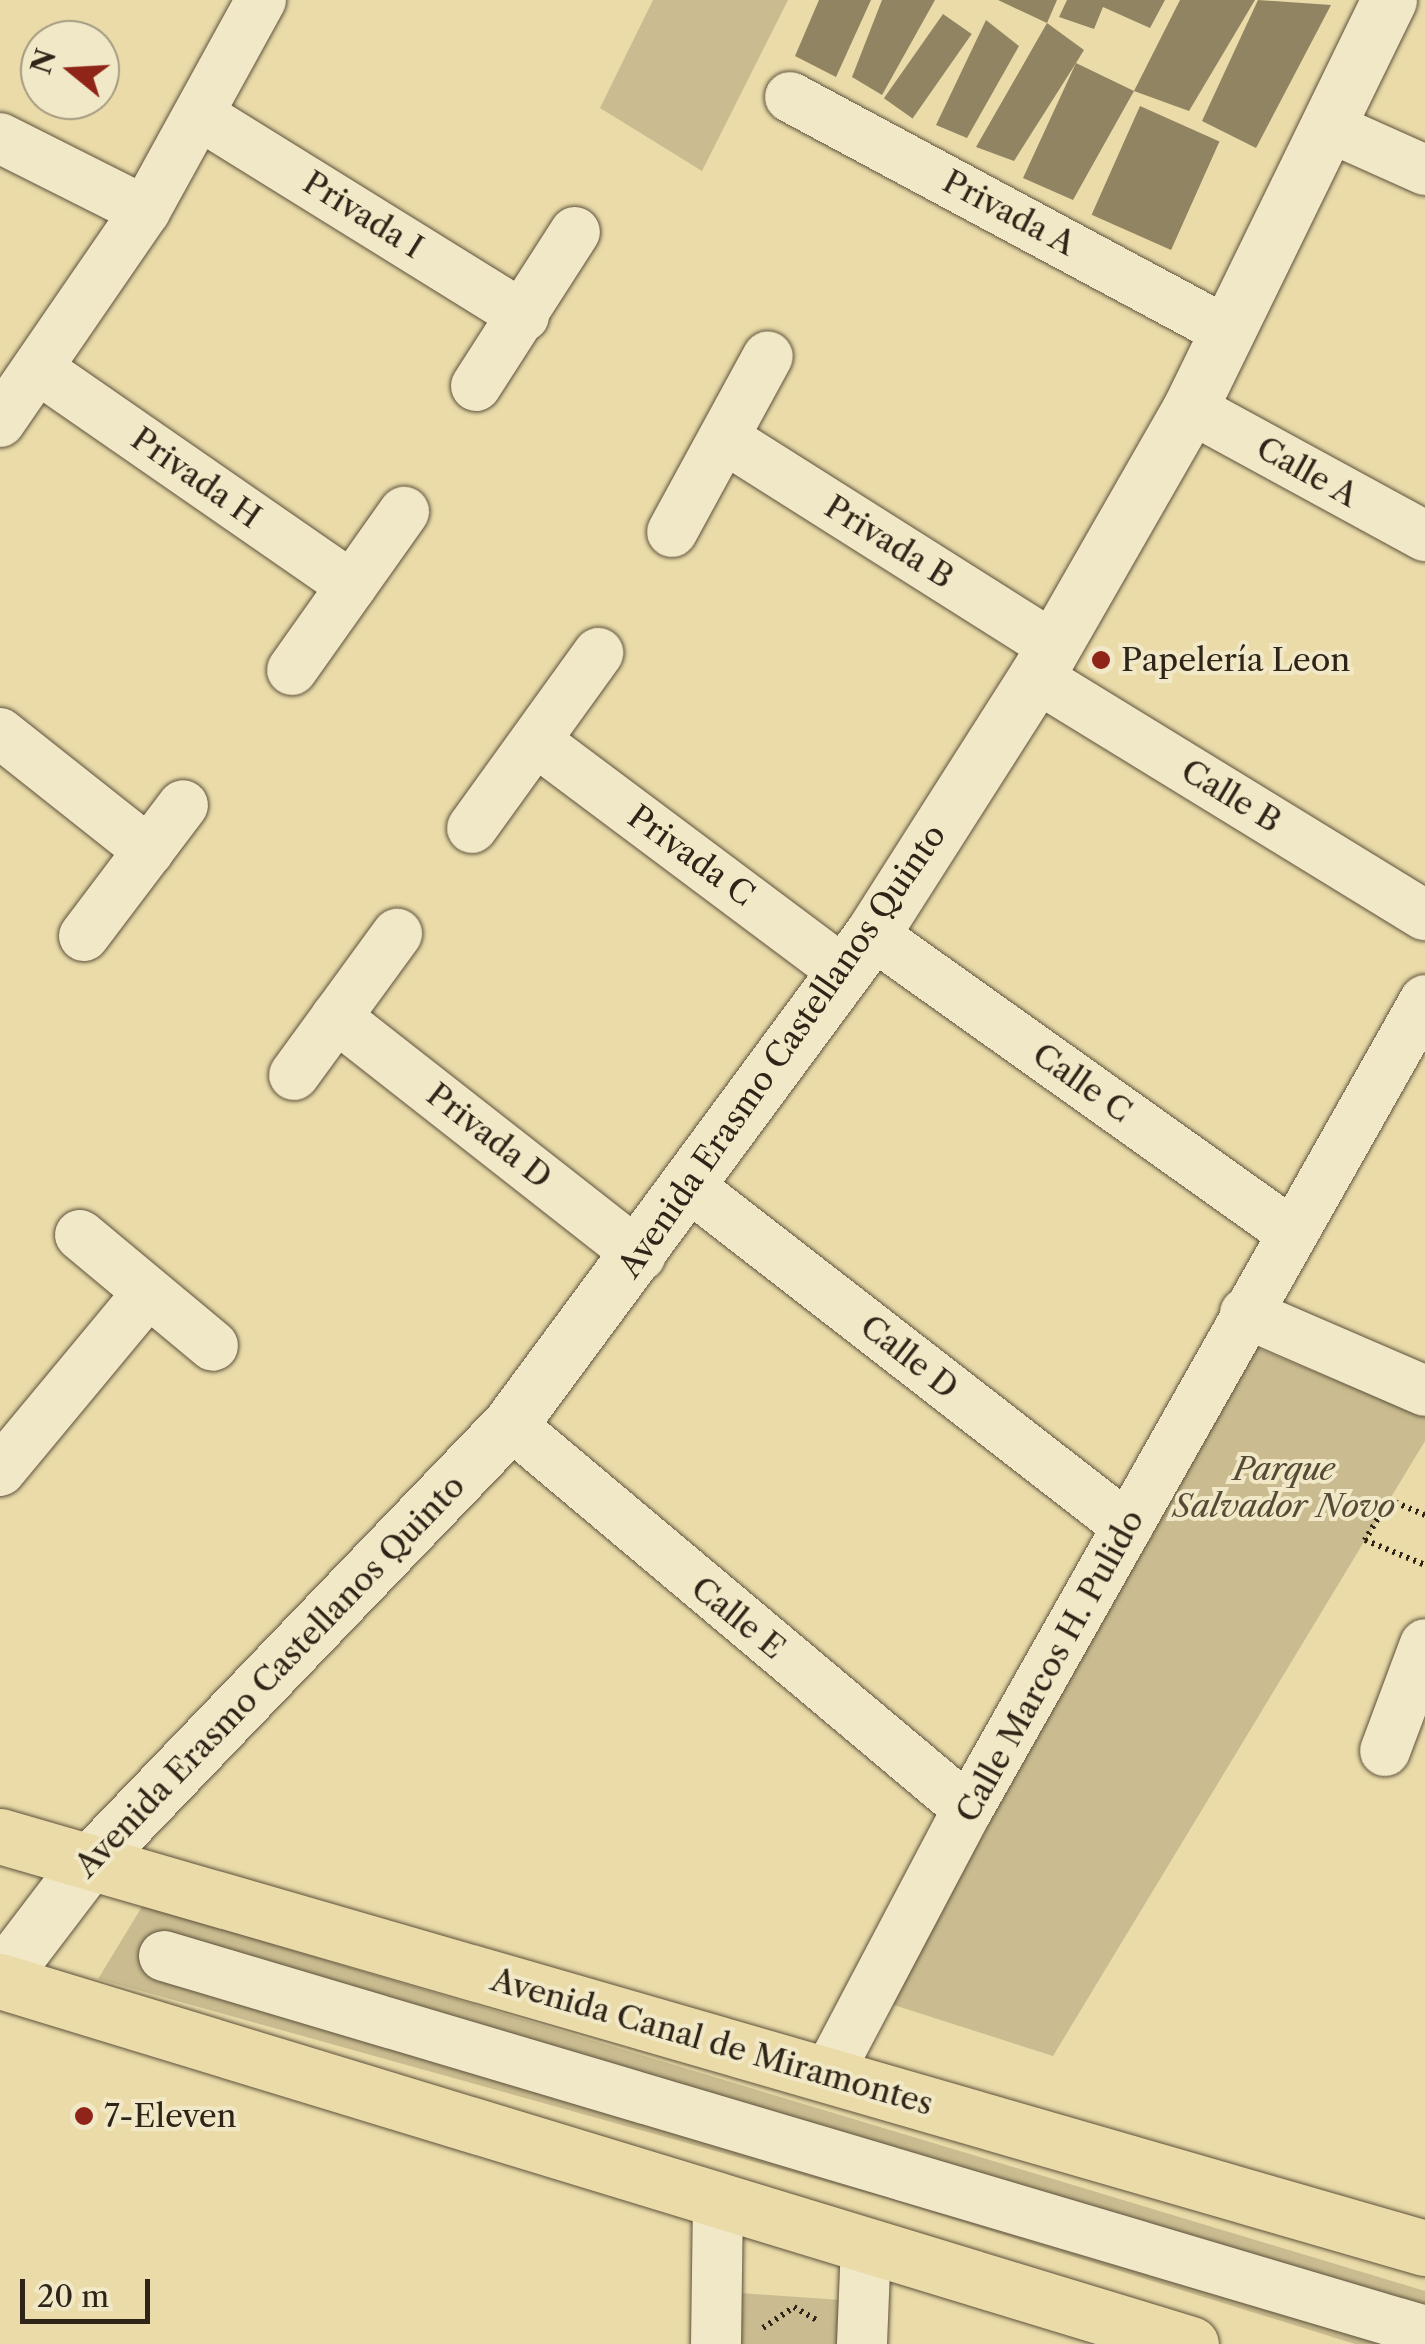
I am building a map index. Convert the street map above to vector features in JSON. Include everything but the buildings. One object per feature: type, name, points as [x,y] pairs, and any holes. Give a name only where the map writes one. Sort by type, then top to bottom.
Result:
[{"type":"main road","name":"Avenida Canal de Miramontes","points":[[0,1836],[86,1865],[828,2074],[1425,2248]]},
{"type":"main road","points":[[0,1980],[1191,2344]]},
{"type":"street","points":[[0,422],[40,370],[144,212],[201,116],[260,0]]},
{"type":"street","name":"Avenida Erasmo Castellanos Quinto","points":[[0,1980],[86,1865],[510,1424],[640,1256],[858,953],[1045,661],[1190,408],[1331,128],[1389,0]]},
{"type":"street","name":"Privada A","points":[[790,97],[1228,332]]},
{"type":"street","name":"Privada I","points":[[201,116],[524,316]]},
{"type":"street","points":[[1331,128],[1425,170]]},
{"type":"street","points":[[0,138],[144,212]]},
{"type":"street","points":[[476,386],[574,232]]},
{"type":"street","points":[[672,532],[768,356]]},
{"type":"street","name":"Privada H","points":[[40,370],[352,586]]},
{"type":"street","name":"Calle A","points":[[1190,408],[1425,536]]},
{"type":"street","name":"Privada B","points":[[724,438],[1045,661]]},
{"type":"street","points":[[292,670],[404,512]]},
{"type":"street","points":[[472,828],[598,653]]},
{"type":"street","name":"Calle B","points":[[1045,661],[1425,915]]},
{"type":"street","points":[[0,734],[149,851]]},
{"type":"street","name":"Privada C","points":[[536,742],[858,953]]},
{"type":"street","points":[[84,936],[183,804]]},
{"type":"street","points":[[294,1074],[397,934]]},
{"type":"street","name":"Calle C","points":[[858,953],[1292,1233]]},
{"type":"street","name":"Calle Marcos H. Pulido","points":[[828,2074],[968,1809],[1425,1000]]},
{"type":"street","name":"Privada D","points":[[336,1017],[640,1256]]},
{"type":"street","name":"Calle D","points":[[690,1187],[1128,1527]]},
{"type":"street","points":[[80,1235],[214,1346]]},
{"type":"street","points":[[0,1471],[148,1294]]},
{"type":"street","points":[[1245,1313],[1425,1391]]},
{"type":"street","name":"Calle E","points":[[510,1424],[968,1809]]},
{"type":"street","points":[[1385,1751],[1414,1706],[1425,1644]]},
{"type":"street","points":[[164,1956],[1425,2331]]},
{"type":"street","points":[[716,2344],[718,2201]]},
{"type":"street","points":[[847,2336],[866,2245]]},
{"type":"path","points":[[1425,1515],[1389,1500],[1365,1540],[1425,1565]]},
{"type":"path","points":[[763,2325],[794,2307],[847,2336]]},
{"type":"green space","points":[[653,0],[788,0],[702,171],[600,108]]},
{"type":"green space","name":"Parque Salvador Novo","points":[[1257,1348],[1425,1417],[1425,1441],[1053,2056],[872,1998]]},
{"type":"green space","points":[[143,1905],[1425,2291],[1425,2344],[1355,2344],[888,2199],[98,1979]]},
{"type":"green space","points":[[740,2293],[841,2300],[838,2344],[736,2344]]},
{"type":"place","name":"Papelería Leon","points":[[1101,660]]},
{"type":"place","name":"7-Eleven","points":[[84,2116]]}]
